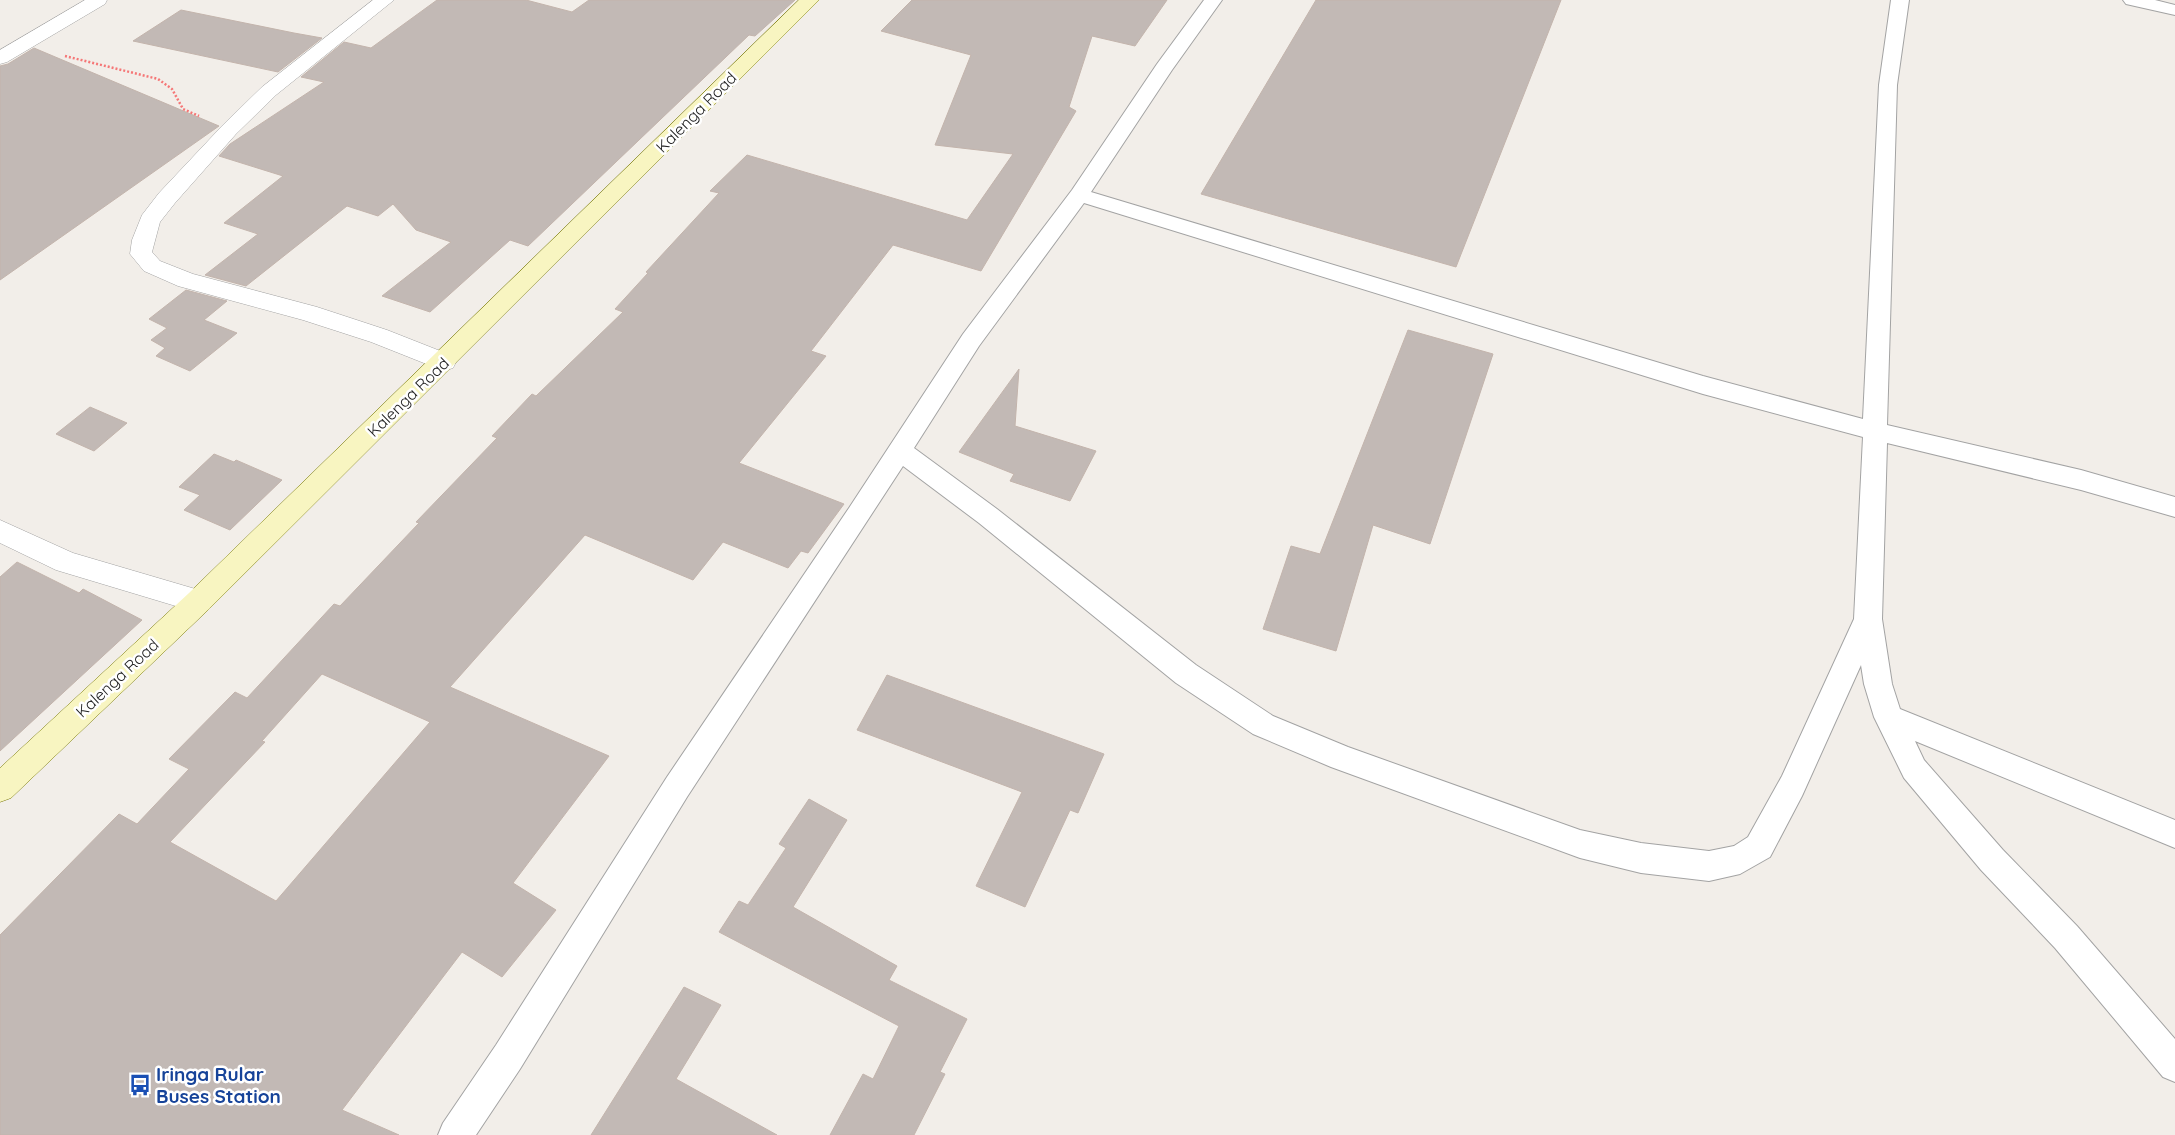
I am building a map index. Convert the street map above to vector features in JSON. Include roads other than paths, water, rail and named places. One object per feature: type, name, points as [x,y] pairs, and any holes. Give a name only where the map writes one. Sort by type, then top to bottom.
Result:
[{"type":"main road","name":"Kalenga Road","points":[[0,788],[199,601],[810,0]]},
{"type":"street","points":[[0,58],[98,0]]},
{"type":"street","points":[[385,0],[329,42],[269,91],[229,130],[167,198],[150,220],[142,240],[141,254],[152,266],[186,280],[309,313],[378,336],[444,362]]},
{"type":"street","points":[[0,531],[66,562],[199,601]]},
{"type":"lane","points":[[456,1135],[508,1057],[677,787],[900,451],[971,340],[1079,195],[1164,68],[1213,0]]},
{"type":"lane","points":[[1900,0],[1888,85],[1874,431],[1868,619],[1878,684],[1888,717],[1914,769],[1992,860],[2066,937],[2175,1065]]},
{"type":"lane","points":[[2132,0],[2175,10]]},
{"type":"lane","points":[[1079,195],[1703,385],[1874,431],[2080,480],[2175,507]]},
{"type":"lane","points":[[900,451],[988,516],[1186,674],[1263,725],[1341,758],[1580,844],[1641,858],[1709,866],[1740,859],[1759,847],[1792,786],[1868,619]]},
{"type":"lane","points":[[1888,717],[2175,834]]},
{"type":"place","name":"Iringa Rular Buses Station","points":[[140,1085]]}]
